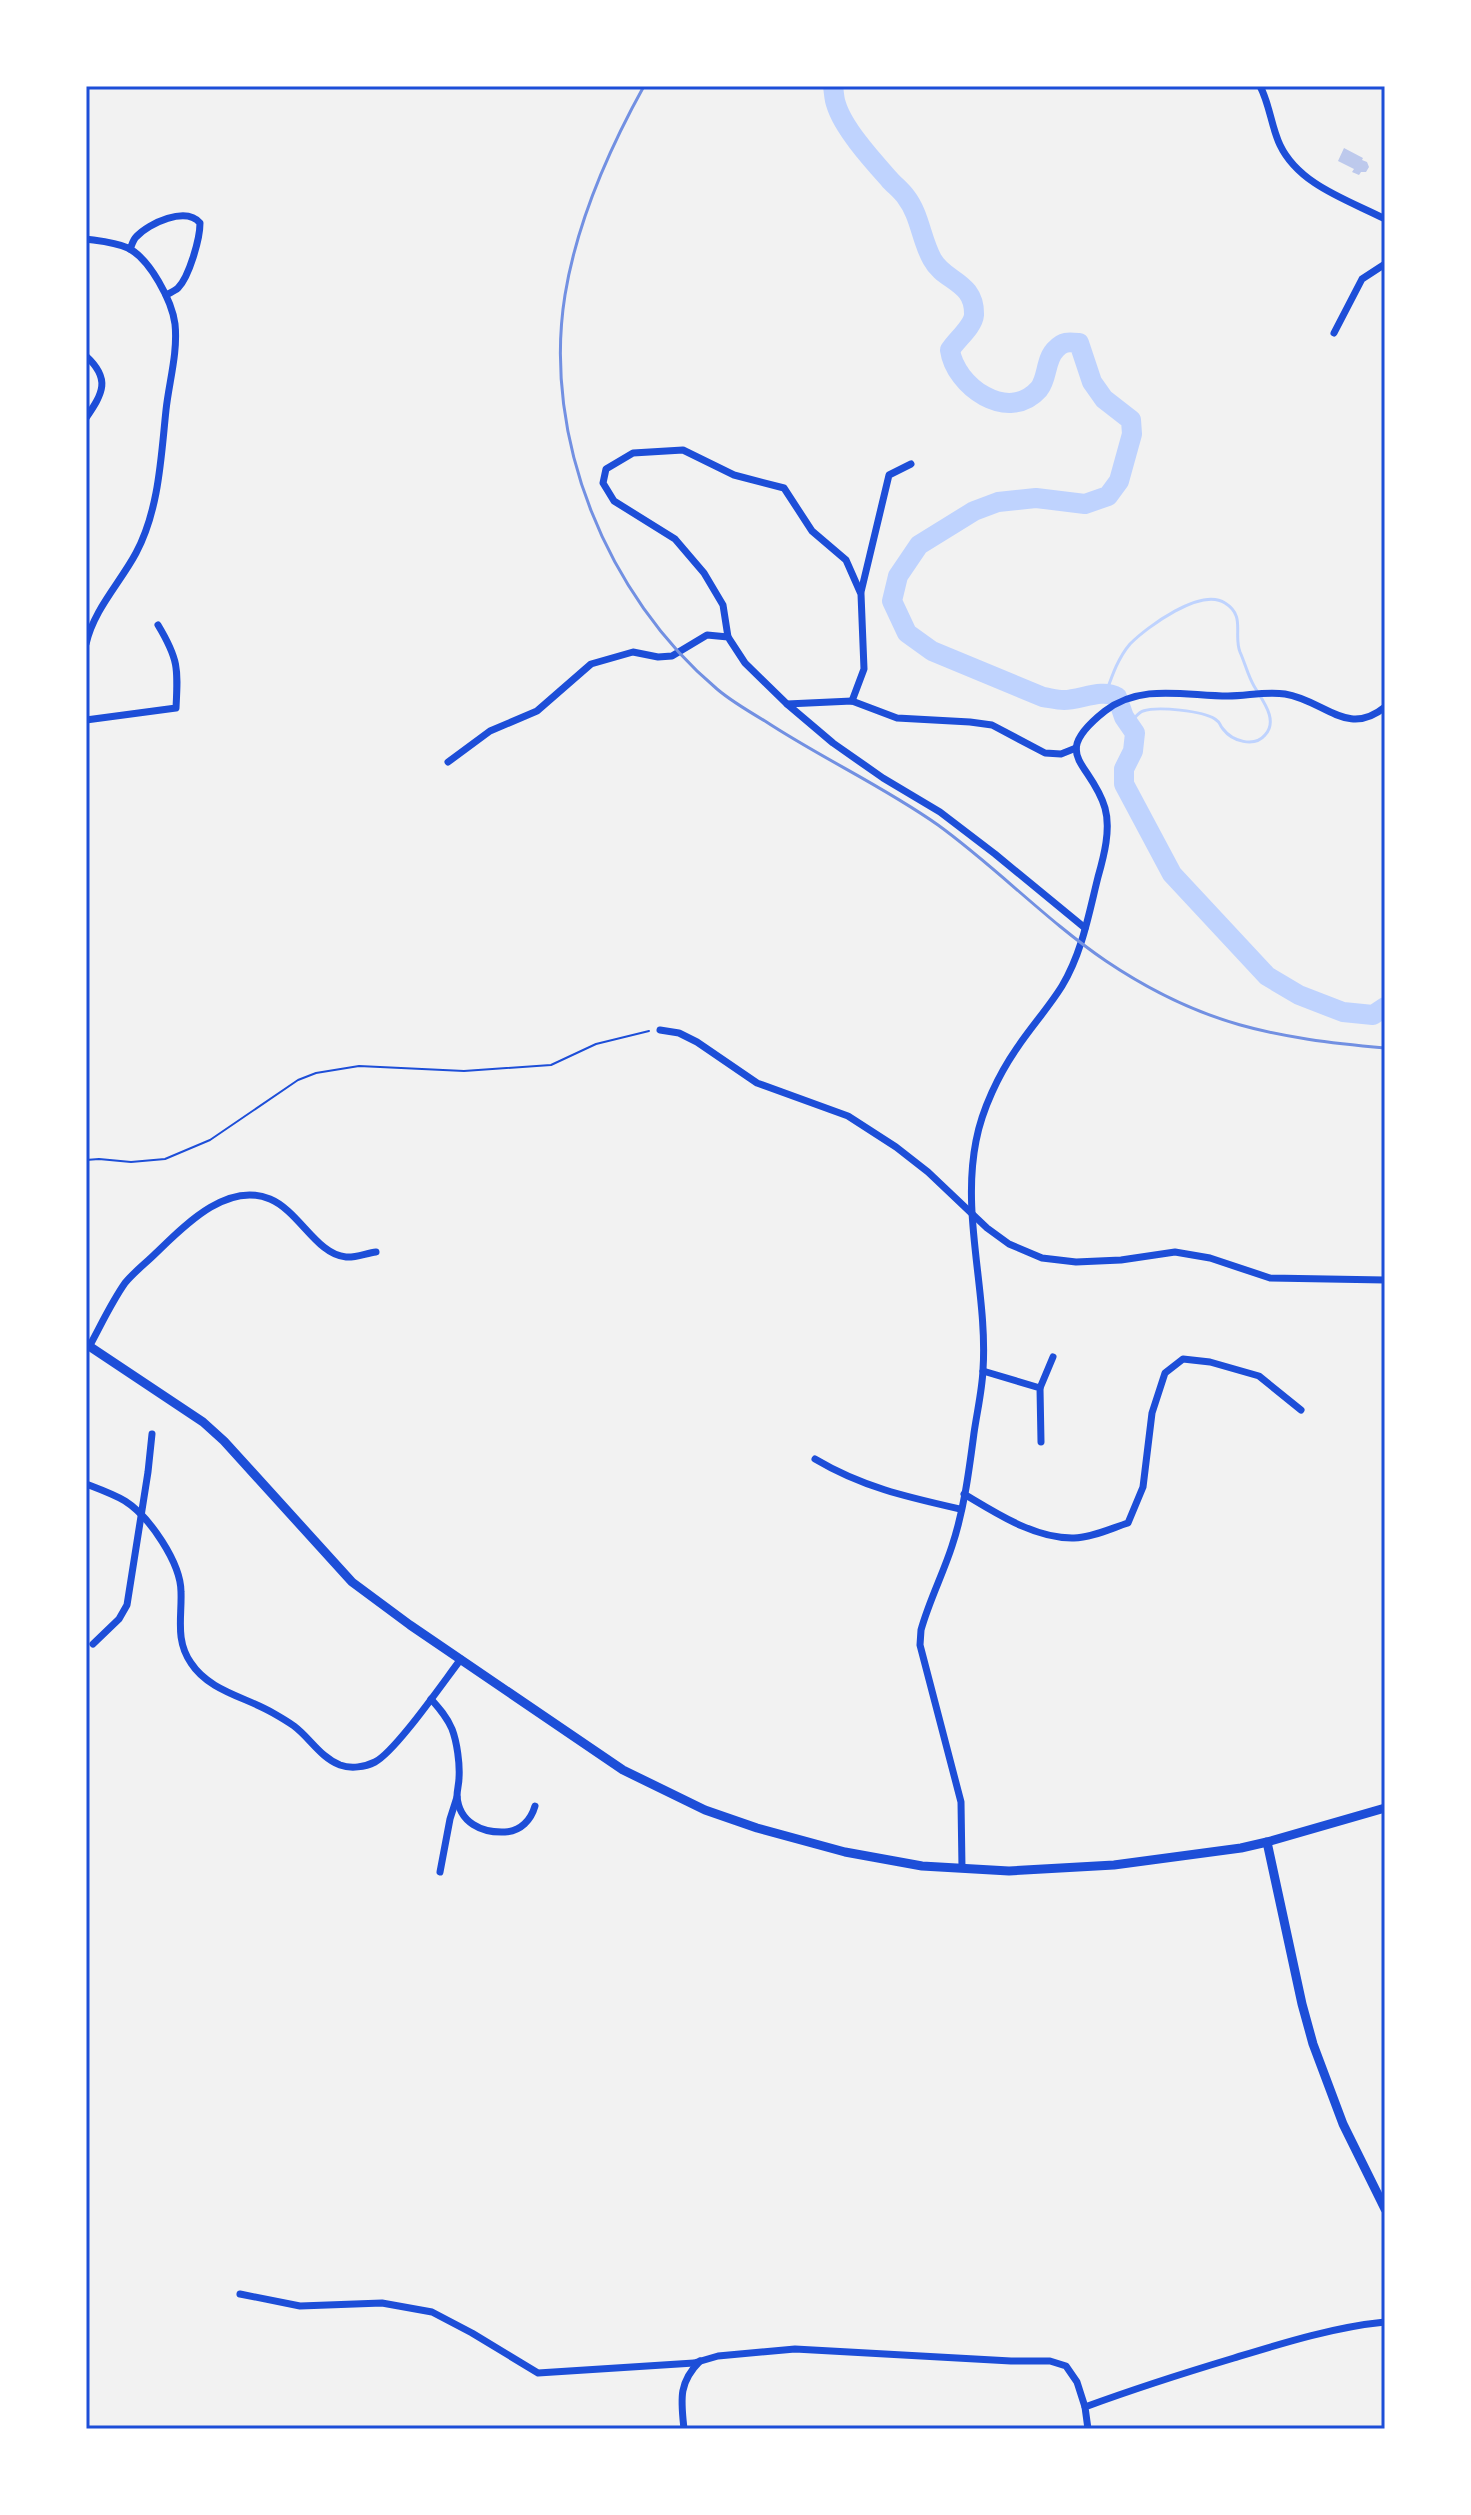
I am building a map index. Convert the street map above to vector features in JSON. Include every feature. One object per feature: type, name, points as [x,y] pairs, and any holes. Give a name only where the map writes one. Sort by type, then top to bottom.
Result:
[{"type":"street","points":[[1260,86],[1280,146],[1305,178],[1385,219]]},
{"type":"street","points":[[130,249],[136,237],[160,221],[188,215],[200,223],[200,233],[186,275],[177,289],[166,295]]},
{"type":"street","points":[[86,239],[130,249],[143,261],[166,295],[175,323],[174,363],[154,505],[137,552],[106,598],[86,644]]},
{"type":"street","points":[[1334,333],[1362,279],[1385,264]]},
{"type":"street","points":[[86,356],[99,370],[103,384],[100,398],[86,418]]},
{"type":"street","points":[[861,594],[846,560],[812,531],[784,488],[734,475],[683,450],[633,453],[606,469],[603,483],[614,501],[675,539],[704,573],[723,605],[728,637],[745,663],[787,704],[833,743],[940,812],[1085,928]]},
{"type":"street","points":[[852,701],[864,669],[861,594],[889,475],[911,464]]},
{"type":"street","points":[[86,720],[176,708],[178,669],[174,651],[158,625]]},
{"type":"street","points":[[448,762],[490,731],[537,711],[591,664],[633,652],[658,657],[679,652],[707,635],[728,637]]},
{"type":"street","points":[[962,1868],[961,1802],[920,1645],[924,1619],[953,1544],[983,1371],[982,1323],[971,1211],[977,1137],[998,1081],[1016,1049],[1063,985],[1085,928],[1104,855],[1107,822],[1100,796],[1083,769],[1076,748],[1077,740],[1087,726],[1112,705],[1151,692],[1229,696],[1286,694],[1348,719],[1360,720],[1374,716],[1385,707]]},
{"type":"street","points":[[787,704],[852,701],[897,718],[992,725],[1045,753],[1061,754],[1076,748]]},
{"type":"street","points":[[660,1030],[679,1033],[697,1042],[757,1083],[848,1116],[896,1147],[987,1228],[1009,1244],[1042,1258],[1076,1262],[1121,1260],[1175,1252],[1210,1258],[1270,1278],[1385,1280]]},
{"type":"street","points":[[376,1252],[345,1257],[319,1245],[289,1209],[268,1198],[241,1195],[219,1202],[196,1218],[128,1279],[88,1345],[203,1422],[224,1441],[352,1582],[623,1770],[705,1810],[845,1852],[922,1866],[1009,1871],[1114,1865],[1267,1842],[1385,1808]]},
{"type":"street","points":[[1041,1442],[1040,1388],[1053,1357]]},
{"type":"street","points":[[964,1494],[1033,1531],[1074,1538],[1128,1523],[1143,1487],[1152,1413],[1165,1373],[1183,1359],[1210,1362],[1259,1376],[1301,1410]]},
{"type":"street","points":[[983,1371],[1040,1388]]},
{"type":"street","points":[[93,1644],[119,1619],[127,1605],[152,1434]]},
{"type":"street","points":[[815,1459],[844,1477],[898,1495],[960,1509]]},
{"type":"street","points":[[86,1484],[126,1502],[141,1515],[166,1549],[178,1573],[182,1590],[179,1630],[191,1664],[215,1685],[268,1710],[295,1727],[327,1758],[343,1767],[360,1767],[377,1761],[461,1659]]},
{"type":"street","points":[[431,1699],[453,1731],[460,1776],[440,1872]]},
{"type":"street","points":[[457,1797],[469,1822],[492,1832],[513,1832],[531,1819],[535,1806]]},
{"type":"street","points":[[1267,1842],[1313,2044],[1343,2124],[1385,2209]]},
{"type":"street","points":[[240,2294],[300,2306],[382,2303],[432,2312],[538,2373],[701,2361],[750,2351],[795,2349],[1050,2361],[1066,2366],[1077,2382],[1088,2429]]},
{"type":"street","points":[[1085,2407],[1272,2346],[1360,2324],[1385,2322]]},
{"type":"street","points":[[684,2429],[682,2393],[688,2374],[701,2361]]},
{"type":"path","points":[[86,1160],[131,1162],[165,1159],[210,1140],[298,1080],[316,1073],[359,1066],[464,1071],[551,1065],[596,1044],[660,1030]]},
{"type":"building","points":[[1344,148],[1367,162],[1369,167],[1366,172],[1359,175],[1338,161]]},
{"type":"waterway","points":[[833,86],[835,102],[851,133],[911,204],[937,267],[970,295],[973,320],[950,350],[962,376],[985,396],[999,402],[1013,403],[1026,399],[1039,389],[1056,349],[1066,343],[1079,343],[1092,382],[1104,399],[1131,420],[1132,434],[1119,481],[1108,496],[1085,504],[1036,498],[998,502],[974,511],[919,545],[898,576],[892,601],[907,633],[932,651],[1043,697],[1064,700],[1098,694],[1117,697],[1124,717],[1135,733],[1133,751],[1124,769],[1124,784],[1172,874],[1267,976],[1299,995],[1343,1012],[1373,1015],[1385,1007]]},
{"type":"waterway","points":[[1106,693],[1126,649],[1161,619],[1202,600],[1215,599],[1231,608],[1237,619],[1240,652],[1270,717],[1265,735],[1255,741],[1237,740],[1215,719],[1180,710],[1143,711],[1130,722]]},
{"type":"railway","points":[[644,86],[606,161],[577,240],[565,295],[560,349],[564,404],[574,458],[591,511],[615,561],[644,608],[678,651],[728,698],[938,825],[1084,945],[1141,983],[1174,1000],[1240,1025],[1308,1039],[1385,1048]]}]
